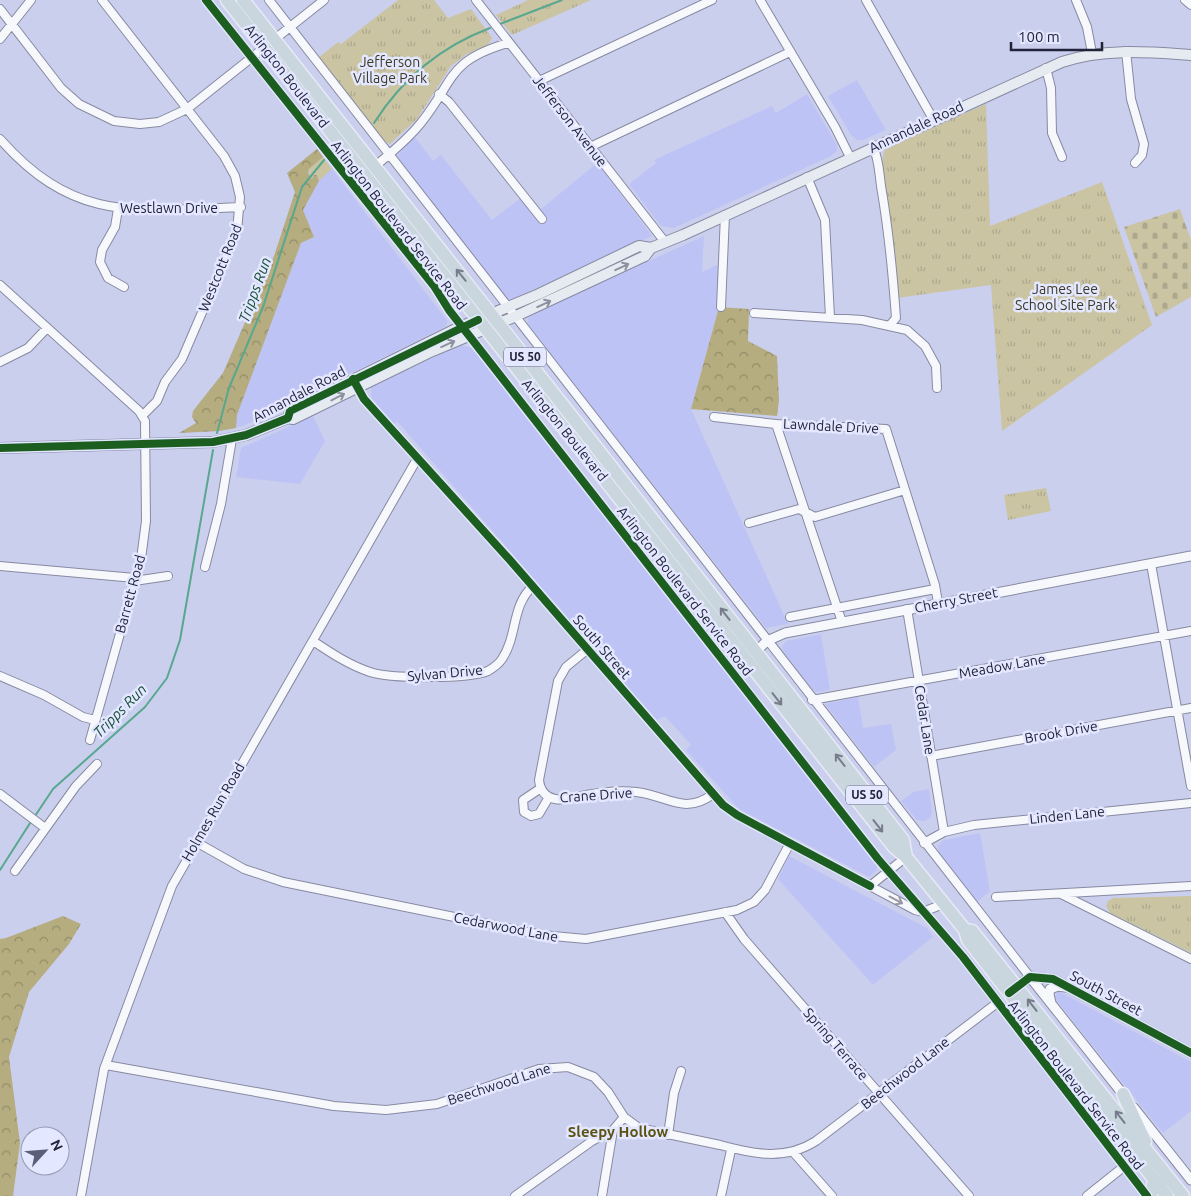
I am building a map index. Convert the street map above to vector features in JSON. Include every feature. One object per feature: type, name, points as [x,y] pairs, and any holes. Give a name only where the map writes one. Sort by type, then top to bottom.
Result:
[{"type":"highway","name":"Arlington Boulevard","points":[[227,0],[269,44],[370,171],[481,324],[570,436],[903,840],[906,857],[965,930],[968,940],[1013,990],[1183,1196]]},
{"type":"highway","name":"Arlington Boulevard","points":[[243,0],[269,44],[357,164],[384,180],[629,489],[751,656]]},
{"type":"highway","name":"Arlington Boulevard","points":[[1013,990],[1166,1196]]},
{"type":"highway","points":[[1123,1094],[1155,1161]]},
{"type":"highway","points":[[1151,1196],[1151,1188],[1156,1183],[1168,1185],[1176,1196]]},
{"type":"main road","name":"Annandale Road","points":[[494,318],[514,317],[645,256],[651,248],[1046,68],[1092,54],[1126,51],[1191,55]]},
{"type":"main road","name":"Annandale Road","points":[[0,448],[145,444],[232,439],[288,418],[290,411],[469,335],[481,324],[494,318],[507,307],[638,246],[651,248]]},
{"type":"main road","name":"Annandale Road","points":[[355,383],[462,326],[481,324]]},
{"type":"street","points":[[0,39],[31,0]]},
{"type":"street","name":"Westcott Road","points":[[102,0],[230,166],[238,186],[241,208],[236,231],[182,359],[165,382],[157,401],[142,416]]},
{"type":"street","name":"Arlington Boulevard Service Road","points":[[206,0],[434,286],[462,326],[889,871],[923,912],[939,927],[1147,1196]]},
{"type":"street","points":[[269,0],[812,700],[1191,1180]]},
{"type":"street","points":[[0,9],[61,88],[90,112],[114,121],[140,124],[159,122],[187,108],[324,0]]},
{"type":"street","name":"Jefferson Avenue","points":[[477,0],[508,43],[665,242]]},
{"type":"street","points":[[538,81],[712,0]]},
{"type":"street","points":[[760,0],[835,127],[850,157]]},
{"type":"street","points":[[866,0],[933,119]]},
{"type":"street","points":[[1076,0],[1087,27],[1092,54]]},
{"type":"street","points":[[1185,0],[1191,5]]},
{"type":"street","points":[[354,186],[420,124],[448,78],[465,62],[486,50],[508,43]]},
{"type":"street","points":[[1126,51],[1131,99],[1144,144],[1142,155],[1135,163]]},
{"type":"street","points":[[590,147],[790,52]]},
{"type":"street","points":[[1046,68],[1051,88],[1052,133],[1062,157]]},
{"type":"street","points":[[439,94],[450,102],[542,219]]},
{"type":"street","name":"Westlawn Drive","points":[[0,139],[22,163],[61,191],[88,203],[118,209],[149,211],[241,208]]},
{"type":"street","points":[[874,147],[878,157],[885,206],[894,287],[896,318],[890,325]]},
{"type":"street","points":[[807,177],[825,220],[830,317]]},
{"type":"street","points":[[118,209],[115,228],[102,250],[100,262],[108,278],[124,287]]},
{"type":"street","points":[[721,307],[725,215]]},
{"type":"street","points":[[0,285],[142,416],[146,425],[145,444]]},
{"type":"street","points":[[754,313],[862,320],[907,330],[925,346],[936,366],[937,388]]},
{"type":"street","points":[[0,362],[28,348],[47,328]]},
{"type":"street","name":"South Street","points":[[355,383],[364,399],[533,586],[713,794],[729,810],[915,910],[923,912]]},
{"type":"street","name":"Lawndale Drive","points":[[714,417],[776,424],[886,428],[938,603]]},
{"type":"street","points":[[776,424],[842,622]]},
{"type":"street","points":[[557,446],[570,436]]},
{"type":"street","points":[[205,567],[221,504],[232,439]]},
{"type":"street","name":"Barrett Road","points":[[90,740],[141,559],[146,521],[145,444]]},
{"type":"street","name":"Holmes Run Road","points":[[81,1196],[106,1065],[165,902],[196,842],[417,458]]},
{"type":"street","points":[[629,489],[640,479]]},
{"type":"street","points":[[748,523],[800,509],[815,517],[905,490]]},
{"type":"street","name":"Cherry Street","points":[[734,672],[767,641],[785,633],[1191,556]]},
{"type":"street","points":[[1151,564],[1191,786]]},
{"type":"street","points":[[0,566],[135,579],[168,576]]},
{"type":"street","name":"Sylvan Drive","points":[[313,641],[342,660],[383,676],[409,678],[479,673],[493,668],[503,657],[518,605],[526,592],[533,586]]},
{"type":"street","name":"Cherry Street","points":[[790,617],[935,589]]},
{"type":"street","name":"Cedar Lane","points":[[907,609],[944,832]]},
{"type":"street","name":"Meadow Lane","points":[[812,700],[1191,631]]},
{"type":"street","name":"Crane Drive","points":[[588,649],[566,667],[558,681],[543,755],[539,780],[540,788],[549,797],[560,800],[607,792],[629,791],[650,794],[688,805],[701,802],[713,794]]},
{"type":"street","points":[[0,676],[25,686],[83,717],[95,720]]},
{"type":"street","name":"Brook Drive","points":[[931,756],[1191,708]]},
{"type":"street","points":[[15,871],[43,826],[97,764]]},
{"type":"street","points":[[540,788],[523,800],[524,812],[531,816],[539,814],[549,797]]},
{"type":"street","points":[[0,794],[43,826]]},
{"type":"street","name":"Linden Lane","points":[[924,843],[944,832],[1030,818],[1191,803]]},
{"type":"street","name":"Cedarwood Lane","points":[[196,842],[237,866],[268,879],[561,938],[586,939],[724,912],[748,905],[760,896],[790,843]]},
{"type":"street","points":[[870,886],[906,857]]},
{"type":"street","points":[[996,896],[1191,886]]},
{"type":"street","points":[[1060,893],[1191,960]]},
{"type":"street","points":[[923,912],[943,904]]},
{"type":"street","name":"Spring Terrace","points":[[724,912],[744,939],[969,1196]]},
{"type":"street","points":[[1013,990],[1030,977]]},
{"type":"street","name":"South Street","points":[[1030,977],[1045,977],[1071,988],[1191,1053]]},
{"type":"street","points":[[1051,1003],[1049,992],[1053,987],[1071,988]]},
{"type":"street","name":"Beechwood Lane","points":[[106,1065],[315,1103],[386,1110],[438,1104],[539,1069],[568,1067],[594,1077],[608,1092],[624,1118],[639,1128],[720,1145],[731,1150],[774,1155],[794,1153],[816,1142],[997,1002]]},
{"type":"street","points":[[668,1135],[674,1093],[681,1071]]},
{"type":"street","points":[[515,1196],[592,1140],[613,1130],[624,1118]]},
{"type":"street","points":[[602,1196],[613,1130]]},
{"type":"street","points":[[721,1196],[731,1150]]},
{"type":"street","points":[[794,1153],[832,1196]]},
{"type":"street","points":[[1087,1196],[1136,1157]]},
{"type":"shaded area","points":[[857,80],[886,130],[863,140],[857,140],[851,135],[828,96]]},
{"type":"shaded area","points":[[807,94],[837,145],[837,151],[831,156],[674,228],[661,226],[629,184],[656,163],[654,160],[772,106],[776,113]]},
{"type":"shaded area","points":[[414,136],[433,161],[441,155],[492,220],[527,193],[541,209],[597,163],[652,236],[510,300],[504,297],[397,156]]},
{"type":"shaded area","points":[[317,149],[448,322],[445,327],[243,426],[219,431],[179,433],[209,417],[197,406],[223,373],[274,256],[314,237],[287,173]]},
{"type":"shaded area","points":[[704,236],[702,272],[721,263],[719,307],[691,409],[788,624],[766,628],[527,324],[528,318],[532,314]]},
{"type":"shaded area","points":[[460,345],[474,348],[530,417],[878,863],[876,871],[869,877],[739,809],[686,750],[691,745],[665,716],[657,720],[397,421],[394,424],[371,397],[371,387]]},
{"type":"shaded area","points":[[313,416],[325,441],[300,484],[236,477],[241,448]]},
{"type":"shaded area","points":[[821,634],[830,690],[817,692],[812,689],[783,651],[782,647],[786,641]]},
{"type":"shaded area","points":[[858,697],[863,728],[891,724],[896,750],[874,767],[825,704]]},
{"type":"shaded area","points":[[929,789],[931,817],[925,821],[917,820],[901,801],[913,792]]},
{"type":"shaded area","points":[[980,833],[990,891],[977,902],[939,854],[938,846],[943,840]]},
{"type":"shaded area","points":[[789,856],[927,928],[933,937],[873,985],[778,879]]},
{"type":"shaded area","points":[[1058,991],[1191,1062],[1191,1111],[1163,1133],[1056,1000],[1055,997]]},
{"type":"green space","name":"Jefferson Village Park","points":[[398,0],[434,0],[448,18],[471,9],[492,38],[488,45],[467,54],[451,66],[417,119],[390,144],[383,141],[318,58],[338,42],[341,44]]},
{"type":"green space","points":[[528,0],[591,0],[512,35],[496,15]]},
{"type":"green space","name":"James Lee School Site Park","points":[[986,104],[990,226],[1102,182],[1152,325],[1002,431],[991,285],[897,298],[889,204],[885,193],[883,176],[883,159],[886,148]]},
{"type":"green space","points":[[317,149],[323,157],[309,169],[308,173],[312,179],[314,175],[317,175],[319,181],[303,210],[314,237],[301,243],[237,415],[236,428],[219,431],[179,433],[196,423],[192,417],[193,411],[223,373],[274,256],[295,192],[287,173]]},
{"type":"green space","points":[[323,157],[332,169],[319,181],[318,176],[310,178],[309,169]]},
{"type":"green space","points":[[1180,209],[1191,240],[1191,297],[1156,317],[1124,227]]},
{"type":"green space","points":[[719,307],[749,309],[748,341],[777,356],[779,400],[777,416],[691,409]]},
{"type":"green space","points":[[1046,488],[1051,511],[1008,520],[1004,495]]},
{"type":"green space","points":[[1191,896],[1191,953],[1110,913],[1106,906],[1108,901],[1113,898]]},
{"type":"green space","points":[[63,916],[81,924],[69,944],[29,992],[9,1057],[20,1143],[13,1196],[0,1196],[0,939]]},
{"type":"waterway","name":"Tripps Run","points":[[500,24],[562,0]]},
{"type":"waterway","name":"Tripps Run","points":[[374,123],[397,92],[424,66],[456,44],[490,28]]},
{"type":"waterway","name":"Tripps Run","points":[[217,433],[229,388],[263,307],[302,187],[324,160]]},
{"type":"waterway","name":"Tripps Run","points":[[35,816],[53,789],[145,707],[167,678],[180,640],[213,450]]},
{"type":"waterway","name":"Tripps Run","points":[[0,870],[32,820]]},
{"type":"cycle path","points":[[206,0],[434,286],[449,310],[878,859],[963,957],[1147,1196]]},
{"type":"cycle path","points":[[0,448],[213,442],[246,435],[288,418],[290,411],[478,320]]},
{"type":"cycle path","points":[[353,379],[364,399],[509,559],[723,805],[737,815],[870,886]]},
{"type":"cycle path","points":[[1009,993],[1030,977],[1053,979],[1191,1053]]},
{"type":"district","name":"Sleepy Hollow","points":[[618,1132]]}]
